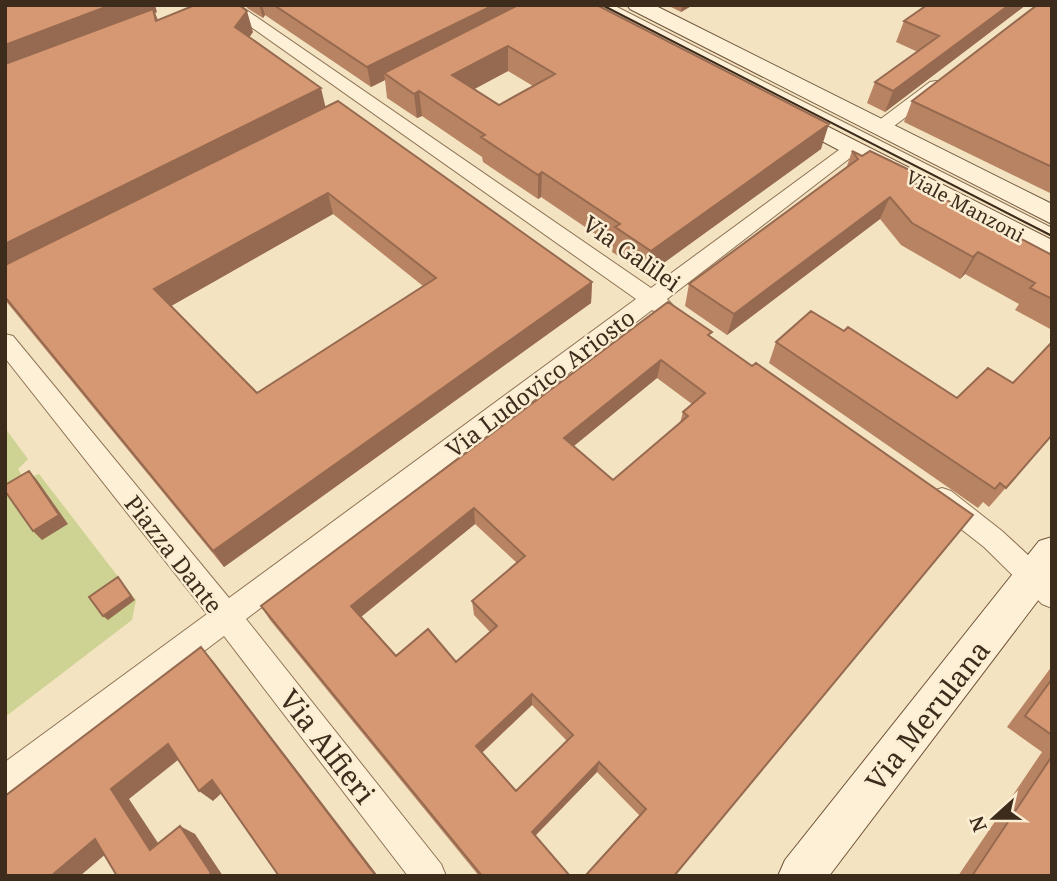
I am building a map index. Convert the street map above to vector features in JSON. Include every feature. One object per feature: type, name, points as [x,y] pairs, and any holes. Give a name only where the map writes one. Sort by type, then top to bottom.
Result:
[{"type":"main road","name":"Viale Manzoni","points":[[637,5],[1052,215]]},
{"type":"main road","name":"Viale Manzoni","points":[[595,6],[854,148],[1052,252]]},
{"type":"main road","name":"Via Merulana","points":[[801,876],[1046,575]]},
{"type":"street","name":"Via Galilei","points":[[228,5],[680,318]]},
{"type":"street","points":[[880,128],[945,78]]},
{"type":"street","name":"Via Ludovico Ariosto","points":[[225,617],[854,148]]},
{"type":"street","name":"Piazza Dante","points":[[5,342],[225,617],[5,782]]},
{"type":"street","points":[[922,485],[1046,575]]},
{"type":"street","name":"Via Alfieri","points":[[225,617],[429,876]]},
{"type":"lane","name":"Viale Manzoni","points":[[595,6],[1052,232]]},
{"type":"green space","points":[[5,428],[28,459],[18,469],[24,479],[39,474],[136,600],[132,620],[5,717]]},
{"type":"building","points":[[5,5],[111,5],[5,45]]},
{"type":"building","points":[[195,5],[239,5],[247,11],[235,27],[321,88],[5,244],[5,64],[153,9],[156,21]]},
{"type":"building","points":[[274,5],[494,5],[367,67]]},
{"type":"building","points":[[518,5],[597,5],[829,124],[651,251],[615,227],[620,224],[542,172],[538,175],[481,137],[485,135],[419,91],[414,94],[384,73]],"holes":[[[508,46],[555,74],[499,105],[452,75]]]},
{"type":"building","points":[[927,5],[1009,5],[893,91],[875,82],[939,36],[904,21]]},
{"type":"building","points":[[1037,5],[1052,5],[1052,167],[912,101]]},
{"type":"building","points":[[338,101],[592,282],[213,551],[5,297],[5,265]],"holes":[[[328,193],[436,278],[257,393],[154,289]]]},
{"type":"building","points":[[852,151],[862,156],[870,151],[918,174],[910,181],[1052,255],[1052,299],[1030,288],[1035,283],[978,252],[973,257],[912,223],[890,197],[734,314],[689,284],[858,159]]},
{"type":"building","points":[[668,302],[712,332],[708,335],[752,366],[756,363],[973,515],[674,876],[585,876],[646,809],[599,762],[532,832],[570,876],[482,876],[261,606]],"holes":[[[661,360],[705,393],[683,412],[688,416],[613,480],[564,438]],[[474,508],[525,556],[472,601],[497,626],[456,662],[428,629],[396,656],[351,606]],[[532,694],[573,735],[516,791],[476,746]]]},
{"type":"building","points":[[811,311],[844,331],[848,327],[957,398],[988,368],[1013,383],[1052,342],[1052,435],[1006,488],[1000,483],[995,489],[776,342]]},
{"type":"building","points":[[29,471],[59,515],[33,531],[5,491],[5,485]]},
{"type":"building","points":[[118,577],[131,596],[103,616],[89,597]]},
{"type":"building","points":[[201,647],[376,876],[279,876],[212,780],[199,791],[168,744],[111,789],[150,850],[180,826],[211,873],[208,876],[117,876],[95,839],[51,876],[5,876],[5,796]]},
{"type":"building","points":[[1052,679],[1052,735],[1025,716]]},
{"type":"building","points":[[1052,756],[1052,876],[972,876]]},
{"type":"tram line","points":[[602,5],[1052,236]]}]
